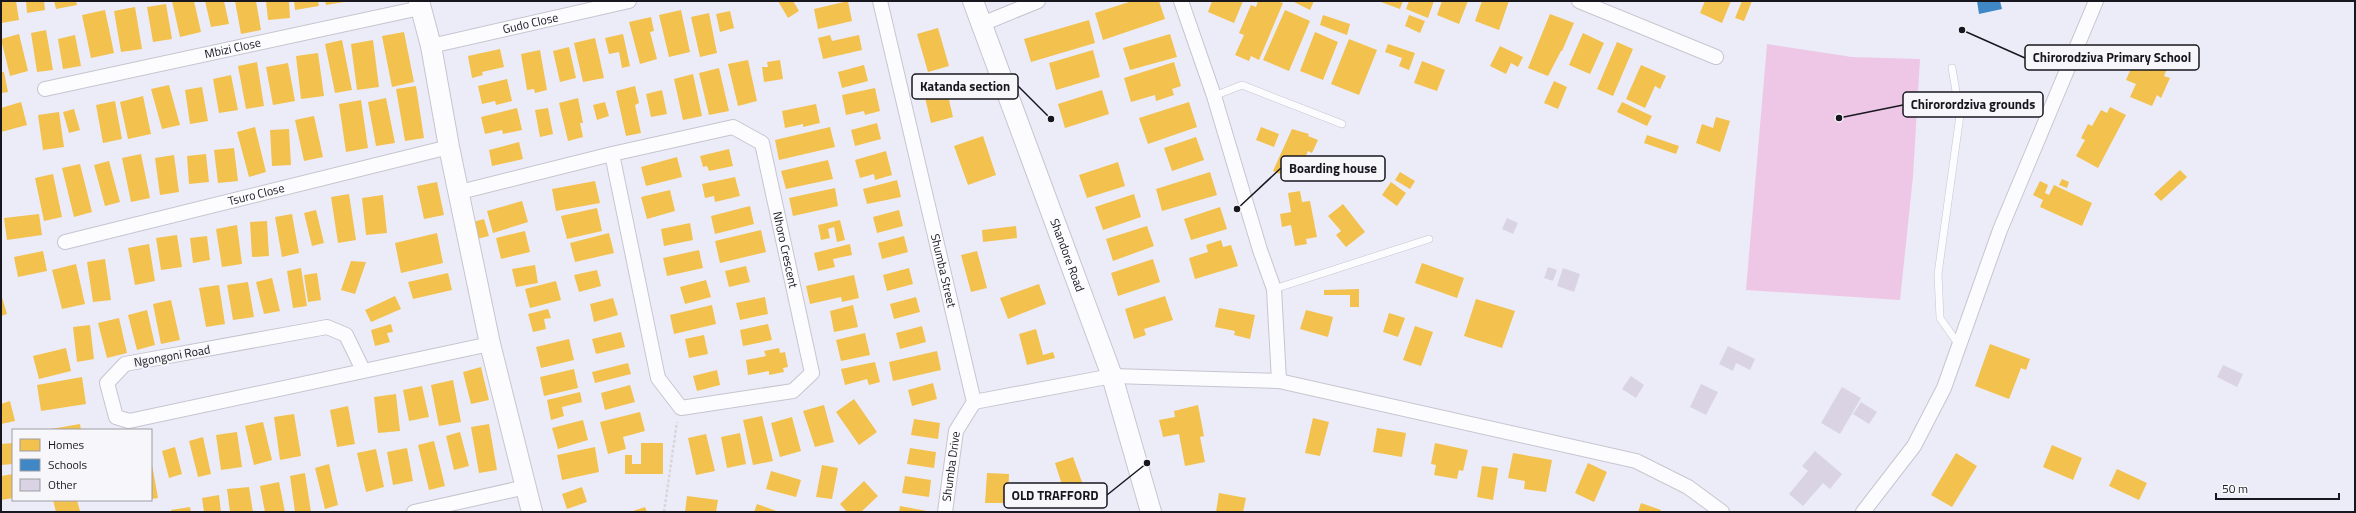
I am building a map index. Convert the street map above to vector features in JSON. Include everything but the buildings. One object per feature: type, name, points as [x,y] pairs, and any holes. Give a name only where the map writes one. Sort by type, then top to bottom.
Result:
[{"type":"street","name":"Gudo Close","points":[[431,46],[629,1]]},
{"type":"street","name":"Shumba Street","points":[[880,1],[974,402]]},
{"type":"street","name":"Shandore Road","points":[[973,1],[1112,376],[1151,512]]},
{"type":"street","points":[[982,24],[1038,1]]},
{"type":"street","points":[[1181,1],[1214,96],[1260,250],[1274,289],[1279,381]]},
{"type":"street","points":[[1579,1],[1716,57]]},
{"type":"street","points":[[1863,512],[1914,446],[1944,388],[2000,230],[2096,1]]},
{"type":"street","points":[[420,4],[431,46],[449,147],[460,192],[490,344],[532,512]]},
{"type":"street","name":"Mbizi Close","points":[[45,89],[420,4]]},
{"type":"street","name":"Nhoro Crescent","points":[[460,192],[612,154],[733,127],[762,143],[812,373],[792,391],[681,408]]},
{"type":"street","name":"Tsuro Close","points":[[64,242],[449,147]]},
{"type":"street","points":[[612,154],[658,378],[681,408]]},
{"type":"street","name":"Ngongoni Road","points":[[363,370],[346,335],[327,327],[125,364],[108,383],[116,417],[129,421],[490,344]]},
{"type":"street","points":[[974,402],[1112,376],[1279,381],[1636,461],[1688,487],[1722,512]]},
{"type":"street","name":"Shumba Drive","points":[[945,512],[956,431],[974,402]]},
{"type":"street","points":[[414,512],[526,487]]},
{"type":"lane","points":[[1952,68],[1960,115],[1938,274],[1940,318],[1959,345]]},
{"type":"lane","points":[[1214,96],[1242,85],[1342,124]]},
{"type":"lane","points":[[1274,289],[1429,239]]},
{"type":"path","points":[[664,512],[675,426],[681,408]]},
{"type":"shaded area","points":[[1767,44],[1852,57],[1920,59],[1913,177],[1900,300],[1746,290]]},
{"type":"place","name":"Chirorodziva Primary School","points":[[1962,30]]},
{"type":"place","name":"Chirorordziva grounds","points":[[1839,118]]},
{"type":"place","name":"Katanda section","points":[[1051,119]]},
{"type":"place","name":"Boarding house","points":[[1237,209]]},
{"type":"place","name":"OLD TRAFFORD","points":[[1147,463]]}]
